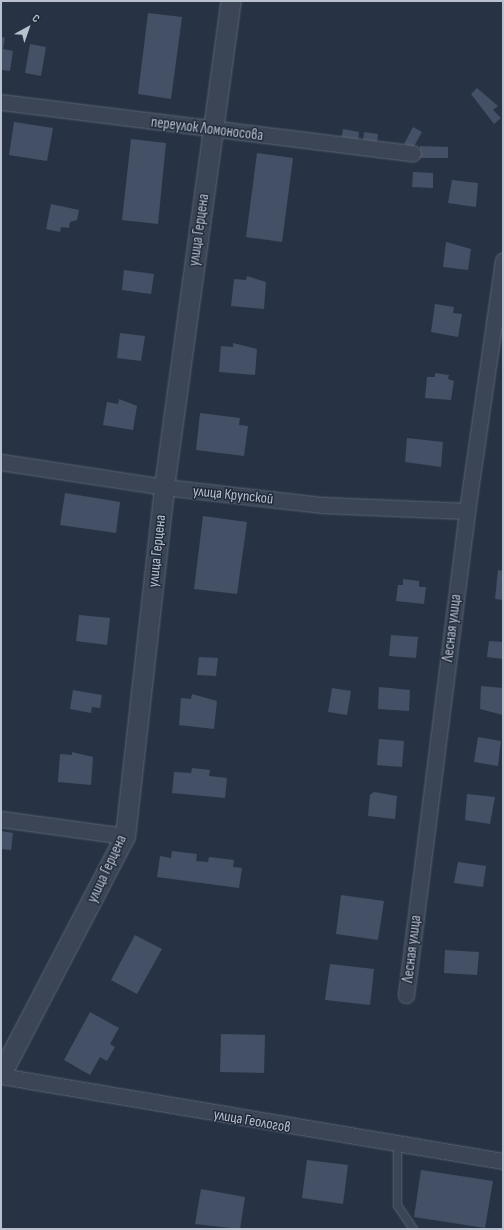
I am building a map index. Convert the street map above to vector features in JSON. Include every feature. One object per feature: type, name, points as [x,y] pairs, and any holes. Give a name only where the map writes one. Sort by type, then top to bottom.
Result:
[{"type":"street","name":"улица Герцена","points":[[1,1075],[125,836],[164,487],[230,1]]},
{"type":"street","name":"переулок Ломоносова","points":[[1,102],[212,131],[413,153]]},
{"type":"street","name":"Лесная улица","points":[[406,995],[467,511],[503,261]]},
{"type":"street","name":"улица Крупской","points":[[1,462],[164,487],[323,505],[467,511]]},
{"type":"street","points":[[1,819],[125,836]]},
{"type":"street","name":"улица Геологов","points":[[1,1075],[397,1145],[503,1161]]},
{"type":"lane","points":[[397,1145],[397,1205],[413,1229]]},
{"type":"building","points":[[148,13],[182,17],[171,99],[138,94]]},
{"type":"building","points":[[1,37],[5,38],[3,49],[13,51],[10,71],[1,70]]},
{"type":"building","points":[[30,44],[46,47],[41,76],[25,73]]},
{"type":"building","points":[[477,88],[498,106],[493,110],[501,118],[494,124],[471,94]]},
{"type":"building","points":[[14,122],[53,128],[47,161],[9,155]]},
{"type":"building","points":[[413,127],[422,132],[413,148],[404,144]]},
{"type":"building","points":[[343,129],[359,132],[358,142],[341,139]]},
{"type":"building","points":[[364,132],[378,134],[377,143],[363,141]]},
{"type":"building","points":[[131,139],[166,143],[158,224],[122,220]]},
{"type":"building","points":[[420,146],[448,147],[448,158],[420,158]]},
{"type":"building","points":[[257,153],[293,158],[282,242],[246,237]]},
{"type":"building","points":[[413,172],[433,173],[433,188],[412,187]]},
{"type":"building","points":[[452,180],[478,183],[476,207],[448,203]]},
{"type":"building","points":[[51,204],[79,210],[77,220],[70,222],[69,228],[61,227],[60,232],[46,229]]},
{"type":"building","points":[[446,242],[471,249],[468,270],[443,267]]},
{"type":"building","points":[[124,270],[154,274],[151,294],[122,290]]},
{"type":"building","points":[[247,276],[266,282],[264,309],[231,306],[234,279],[246,280]]},
{"type":"building","points":[[435,304],[454,307],[453,313],[462,314],[458,337],[431,332]]},
{"type":"building","points":[[120,333],[145,336],[141,361],[117,358]]},
{"type":"building","points":[[233,343],[257,349],[255,375],[219,372],[221,346],[233,347]]},
{"type":"building","points":[[435,373],[449,375],[448,379],[454,381],[451,400],[425,398],[427,377],[435,377]]},
{"type":"building","points":[[119,399],[137,406],[133,430],[103,425],[107,402],[118,404]]},
{"type":"building","points":[[200,413],[240,418],[239,425],[248,426],[244,456],[196,450]]},
{"type":"building","points":[[407,438],[443,442],[441,467],[405,462]]},
{"type":"building","points":[[65,493],[120,502],[116,533],[60,525]]},
{"type":"building","points":[[203,516],[247,522],[237,594],[194,589]]},
{"type":"building","points":[[498,570],[503,571],[503,600],[495,599]]},
{"type":"building","points":[[403,579],[419,581],[419,587],[426,587],[424,604],[396,601],[398,585],[403,585]]},
{"type":"building","points":[[79,615],[110,618],[107,645],[76,641]]},
{"type":"building","points":[[391,635],[418,637],[416,658],[389,656]]},
{"type":"building","points":[[489,641],[503,642],[503,659],[487,657]]},
{"type":"building","points":[[199,657],[218,658],[216,676],[197,675]]},
{"type":"building","points":[[481,686],[503,688],[503,715],[480,709]]},
{"type":"building","points":[[379,687],[410,690],[409,711],[378,709]]},
{"type":"building","points":[[332,688],[351,691],[347,715],[328,712]]},
{"type":"building","points":[[73,690],[102,695],[100,708],[92,707],[91,713],[70,709]]},
{"type":"building","points":[[192,694],[217,701],[214,729],[179,725],[181,698],[191,699]]},
{"type":"building","points":[[478,737],[501,741],[498,766],[474,762]]},
{"type":"building","points":[[379,739],[404,741],[402,767],[377,765]]},
{"type":"building","points":[[72,752],[93,757],[91,785],[58,782],[60,754],[72,755]]},
{"type":"building","points":[[192,768],[210,770],[209,776],[227,778],[225,798],[172,793],[174,772],[191,773]]},
{"type":"building","points":[[374,792],[397,796],[395,819],[368,816],[370,795]]},
{"type":"building","points":[[467,794],[495,797],[490,824],[465,820]]},
{"type":"building","points":[[1,831],[13,833],[11,850],[1,849]]},
{"type":"building","points":[[172,851],[197,854],[196,861],[208,862],[209,857],[234,860],[233,867],[242,868],[239,888],[157,877],[160,856],[171,858]]},
{"type":"building","points":[[458,862],[486,866],[483,887],[454,883]]},
{"type":"building","points":[[341,895],[384,901],[378,940],[336,934]]},
{"type":"building","points":[[135,935],[162,949],[137,994],[111,980]]},
{"type":"building","points":[[445,950],[479,952],[477,975],[444,973]]},
{"type":"building","points":[[330,964],[374,969],[370,1005],[325,1000]]},
{"type":"building","points":[[90,1012],[119,1028],[110,1044],[115,1047],[107,1061],[100,1057],[90,1075],[64,1060]]},
{"type":"building","points":[[221,1034],[265,1035],[264,1073],[220,1072]]},
{"type":"building","points":[[307,1160],[348,1165],[343,1204],[302,1198]]},
{"type":"building","points":[[421,1170],[493,1181],[485,1228],[414,1217]]},
{"type":"building","points":[[201,1189],[245,1197],[240,1229],[195,1224]]}]
